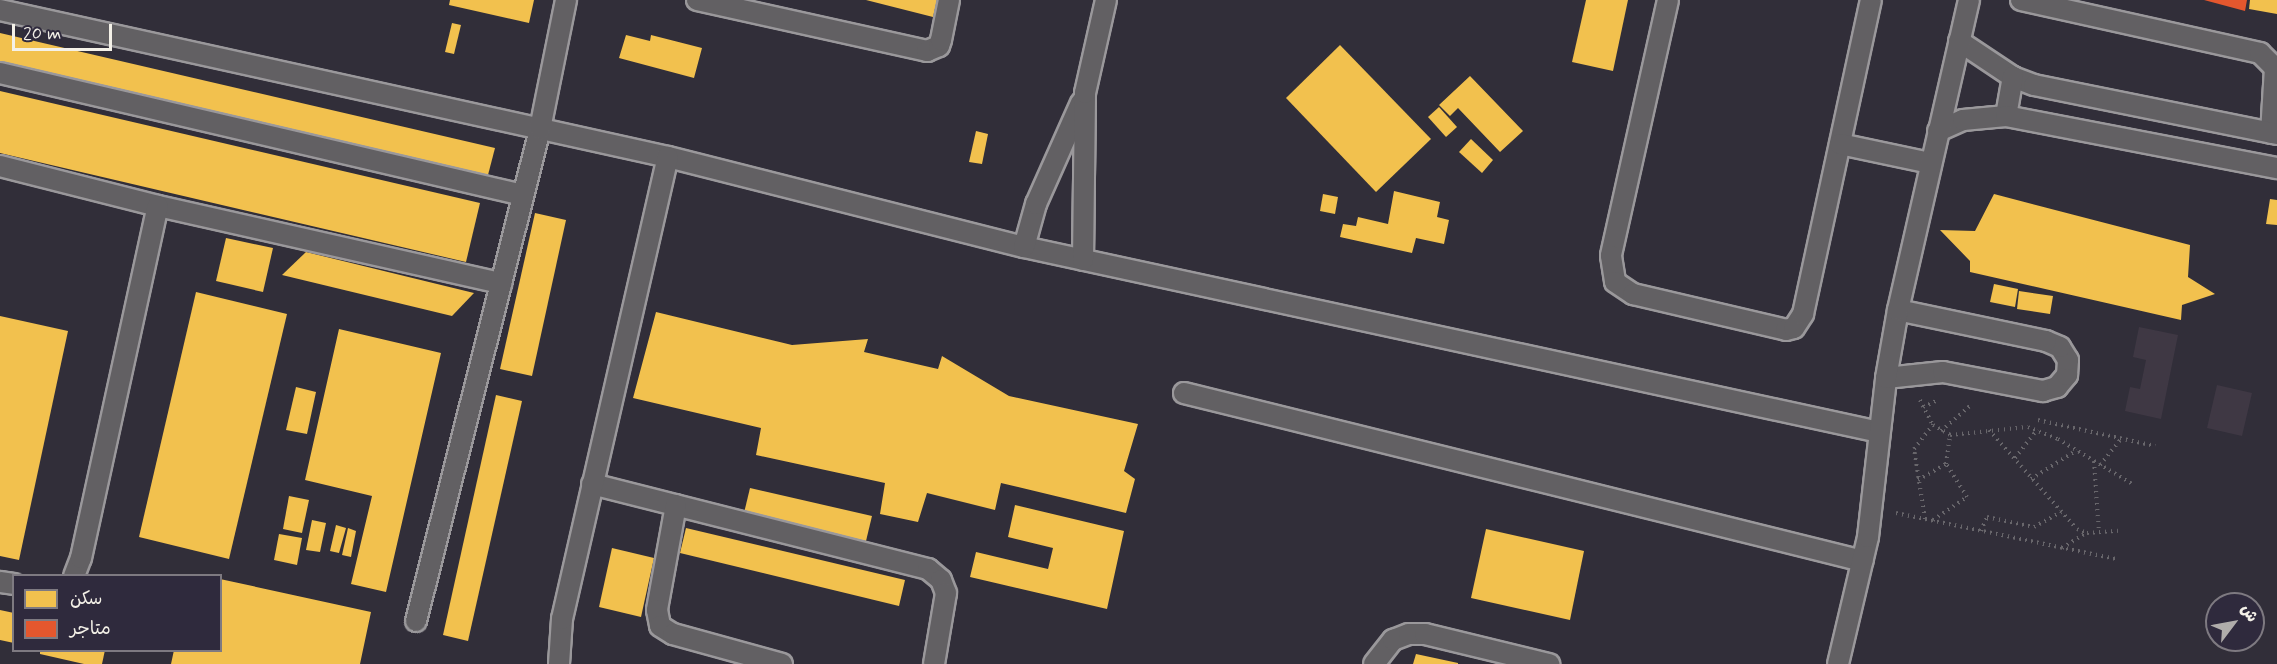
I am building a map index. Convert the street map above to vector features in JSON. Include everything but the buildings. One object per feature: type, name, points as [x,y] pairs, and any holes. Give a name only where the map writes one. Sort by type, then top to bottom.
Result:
[{"type":"lane","points":[[416,621],[540,129],[566,0]]},
{"type":"lane","points":[[697,0],[927,51],[933,50],[941,40],[949,0]]},
{"type":"lane","points":[[1024,247],[1036,204],[1085,93],[1106,0]]},
{"type":"lane","points":[[1668,0],[1611,256],[1615,282],[1633,294],[1786,330],[1794,328],[1803,314],[1871,0]]},
{"type":"lane","points":[[1838,664],[1863,561],[1872,507],[1886,378],[1898,310],[1969,0]]},
{"type":"lane","points":[[1959,41],[2013,77],[2034,85],[2274,134],[2275,68],[2260,53],[2021,0]]},
{"type":"lane","points":[[0,10],[668,157],[1024,247],[1879,432]]},
{"type":"lane","points":[[0,73],[523,195]]},
{"type":"lane","points":[[2006,116],[2013,77]]},
{"type":"lane","points":[[1083,260],[1085,93]]},
{"type":"lane","points":[[1938,131],[1963,120],[2006,116],[2277,168]]},
{"type":"lane","points":[[1840,144],[1930,163]]},
{"type":"lane","points":[[545,664],[562,619],[668,157]]},
{"type":"lane","points":[[0,166],[158,206],[501,283]]},
{"type":"lane","points":[[75,574],[81,558],[158,206]]},
{"type":"lane","points":[[1886,378],[1943,372],[2043,390],[2057,387],[2067,375],[2068,360],[2060,347],[2046,341],[1898,310]]},
{"type":"lane","points":[[1184,393],[1863,561]]},
{"type":"lane","points":[[592,484],[928,569],[941,580],[946,593],[934,664]]},
{"type":"lane","points":[[676,505],[657,610],[660,626],[673,634],[783,664]]},
{"type":"lane","points":[[559,664],[562,619]]},
{"type":"lane","points":[[1374,664],[1393,640],[1409,634],[1425,634],[1508,659],[1549,664]]},
{"type":"path","points":[[1908,374],[1933,425],[1941,431],[1950,435],[2013,426],[2037,430],[2077,450],[2134,485]]},
{"type":"path","points":[[1923,407],[1946,400]]},
{"type":"path","points":[[1966,403],[1983,407]]},
{"type":"path","points":[[1941,431],[1972,405]]},
{"type":"path","points":[[2029,418],[2155,446]]},
{"type":"path","points":[[1926,519],[1914,445],[1933,425]]},
{"type":"path","points":[[1989,429],[2077,529],[2087,533]]},
{"type":"path","points":[[2015,458],[2037,430]]},
{"type":"path","points":[[1932,520],[1967,497],[1946,464],[1950,435]]},
{"type":"path","points":[[2100,465],[2121,439]]},
{"type":"path","points":[[2031,479],[2077,450]]},
{"type":"path","points":[[2094,461],[2099,532]]},
{"type":"path","points":[[1918,480],[1946,464]]},
{"type":"path","points":[[1872,507],[2116,560]]},
{"type":"path","points":[[1981,531],[1987,517],[2034,527],[2061,512]]},
{"type":"path","points":[[2062,548],[2087,533],[2118,531]]},
{"type":"shaded area","points":[[2139,327],[2178,335],[2161,419],[2125,411],[2130,387],[2140,389],[2146,360],[2133,357]]},
{"type":"shaded area","points":[[2217,385],[2252,393],[2242,436],[2207,428]]}]
